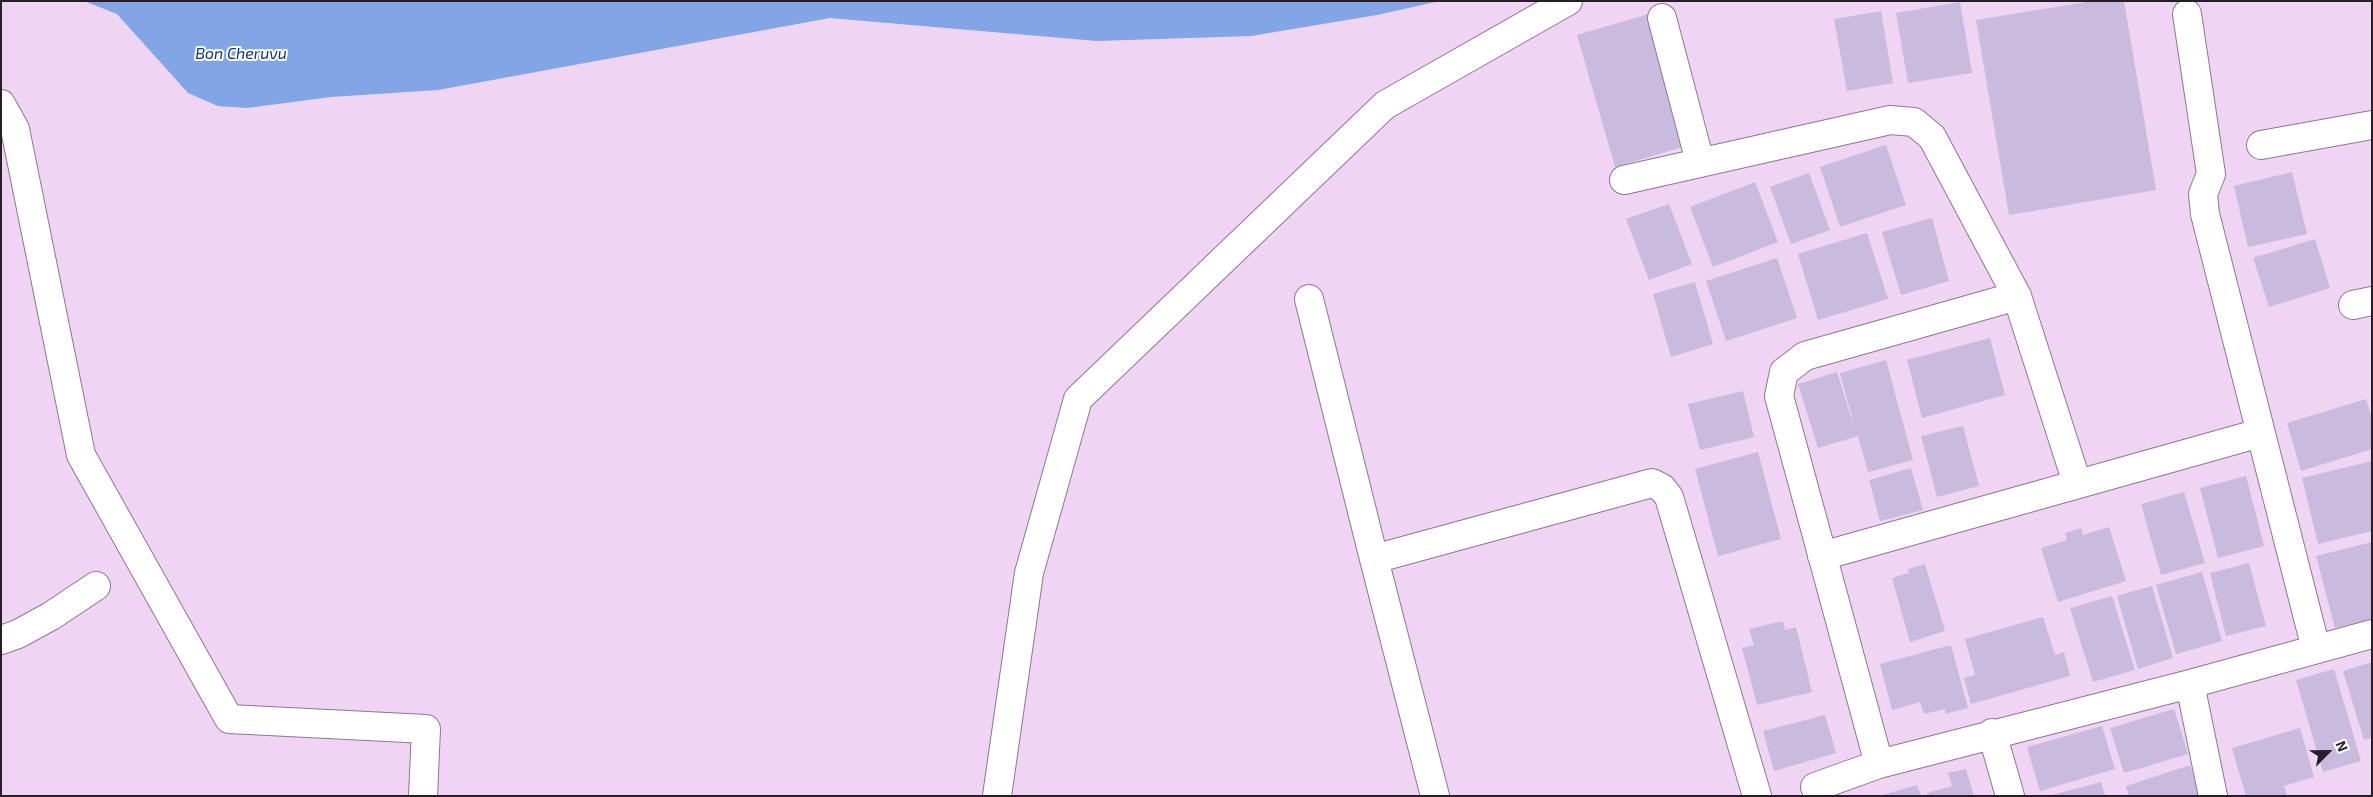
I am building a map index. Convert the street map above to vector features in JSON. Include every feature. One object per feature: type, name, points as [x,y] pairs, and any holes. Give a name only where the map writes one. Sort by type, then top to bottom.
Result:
[{"type":"street","points":[[996,796],[1029,573],[1078,398],[1385,105],[1568,1]]},
{"type":"street","points":[[2187,14],[2212,174],[2203,194],[2205,214],[2316,649]]},
{"type":"street","points":[[1662,18],[1700,162]]},
{"type":"street","points":[[1,104],[16,129],[81,455],[229,719],[426,728],[423,796]]},
{"type":"street","points":[[1624,180],[1890,120],[1914,122],[1932,137],[2017,296],[2077,483]]},
{"type":"street","points":[[2261,145],[2372,125]]},
{"type":"street","points":[[1879,764],[1779,396],[1784,372],[1804,356],[2017,296]]},
{"type":"street","points":[[1309,299],[1435,796]]},
{"type":"street","points":[[1822,556],[2260,433]]},
{"type":"street","points":[[1374,559],[1652,483],[1662,488],[1669,497],[1757,796]]},
{"type":"street","points":[[1,640],[18,634],[51,616],[96,586]]},
{"type":"street","points":[[1816,786],[1879,764],[1992,733],[2190,684],[2372,634]]},
{"type":"street","points":[[2190,684],[2213,796]]},
{"type":"street","points":[[1992,733],[2010,796]]},
{"type":"water","name":"Bon Cheruvu","points":[[84,1],[1440,1],[1377,15],[1251,36],[1097,41],[830,18],[438,90],[331,97],[247,108],[218,106],[188,93],[117,14]]},
{"type":"building","points":[[2093,1],[2124,1],[2156,190],[2009,215],[1976,20]]},
{"type":"building","points":[[1960,2],[1972,73],[1908,83],[1896,13]]},
{"type":"building","points":[[1881,11],[1893,83],[1847,91],[1834,19]]},
{"type":"building","points":[[1649,14],[1686,146],[1615,167],[1577,35]]},
{"type":"building","points":[[1886,145],[1906,205],[1840,227],[1820,167]]},
{"type":"building","points":[[2292,172],[2307,234],[2248,247],[2234,186]]},
{"type":"building","points":[[1809,173],[1830,230],[1791,244],[1770,187]]},
{"type":"building","points":[[1755,182],[1778,242],[1713,267],[1690,207]]},
{"type":"building","points":[[1669,204],[1692,264],[1649,280],[1626,219]]},
{"type":"building","points":[[1932,218],[1949,281],[1901,295],[1882,232]]},
{"type":"building","points":[[1867,233],[1888,299],[1818,320],[1798,254]]},
{"type":"building","points":[[2315,239],[2330,288],[2269,307],[2253,258]]},
{"type":"building","points":[[1777,258],[1797,318],[1726,341],[1706,281]]},
{"type":"building","points":[[1695,282],[1713,344],[1671,357],[1653,294]]},
{"type":"building","points":[[1990,338],[2005,395],[1922,418],[1907,360]]},
{"type":"building","points":[[1886,360],[1913,460],[1868,472],[1858,436],[1818,448],[1798,384],[1837,372],[1856,433],[1840,373]]},
{"type":"building","points":[[1743,391],[1754,437],[1700,450],[1688,404]]},
{"type":"building","points":[[2366,399],[2372,418],[2372,449],[2301,471],[2287,423]]},
{"type":"building","points":[[1963,426],[1979,486],[1937,497],[1921,436]]},
{"type":"building","points":[[1758,452],[1781,539],[1718,556],[1695,469]]},
{"type":"building","points":[[2372,461],[2372,531],[2318,544],[2302,478]]},
{"type":"building","points":[[1911,468],[1923,510],[1880,521],[1869,480]]},
{"type":"building","points":[[2246,476],[2264,546],[2218,558],[2200,488]]},
{"type":"building","points":[[2184,492],[2205,563],[2161,575],[2141,504]]},
{"type":"building","points":[[2109,527],[2126,581],[2058,602],[2041,548],[2067,540],[2065,533],[2081,528],[2083,535]]},
{"type":"building","points":[[2372,542],[2372,619],[2335,628],[2316,556]]},
{"type":"building","points":[[2249,563],[2266,626],[2226,636],[2210,573]]},
{"type":"building","points":[[1925,564],[1945,631],[1910,642],[1892,578],[1909,573],[1908,569]]},
{"type":"building","points":[[2202,572],[2222,641],[2176,654],[2156,585]]},
{"type":"building","points":[[2152,586],[2173,658],[2138,669],[2117,596]]},
{"type":"building","points":[[2112,596],[2135,670],[2093,682],[2070,608]]},
{"type":"building","points":[[2043,617],[2055,655],[2064,652],[2070,676],[1971,704],[1964,678],[1975,675],[1965,639]]},
{"type":"building","points":[[1783,621],[1785,630],[1796,627],[1812,692],[1757,705],[1742,648],[1754,645],[1749,629]]},
{"type":"building","points":[[1951,645],[1968,708],[1945,714],[1945,709],[1924,714],[1920,702],[1892,710],[1880,664]]},
{"type":"building","points":[[2372,662],[2372,738],[2364,740],[2343,671]]},
{"type":"building","points":[[2334,669],[2361,761],[2323,772],[2296,680]]},
{"type":"building","points":[[2174,709],[2188,754],[2124,773],[2110,728]]},
{"type":"building","points":[[1825,715],[1836,753],[1774,771],[1763,731]]},
{"type":"building","points":[[2102,726],[2115,769],[2040,791],[2027,747]]},
{"type":"building","points":[[2300,728],[2314,777],[2284,786],[2287,796],[2246,796],[2232,748]]},
{"type":"building","points":[[2190,765],[2200,796],[2129,796],[2126,786]]},
{"type":"building","points":[[1966,769],[1974,796],[1928,796],[1927,793],[1952,786],[1948,773]]},
{"type":"building","points":[[2101,782],[2105,796],[2052,795]]},
{"type":"building","points":[[1917,785],[1921,796],[1882,796],[1882,795]]}]
